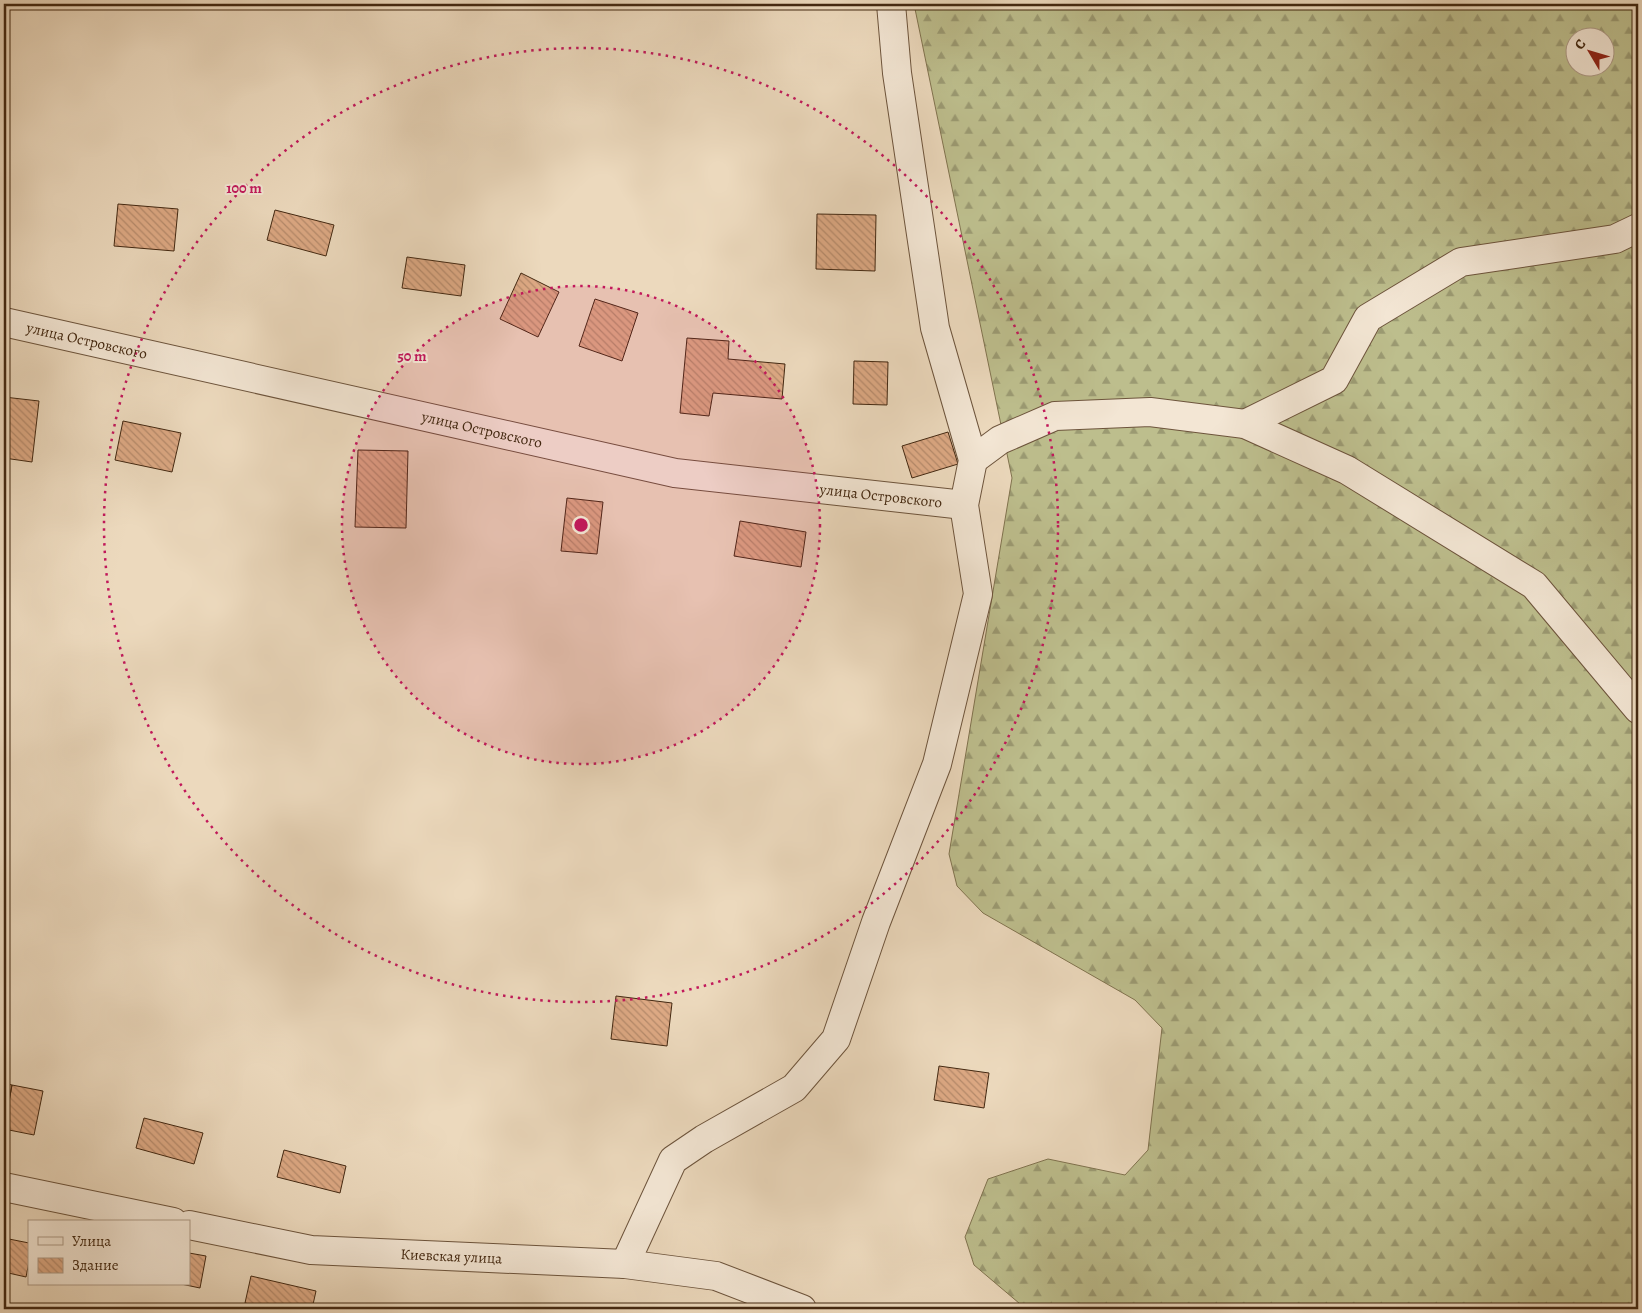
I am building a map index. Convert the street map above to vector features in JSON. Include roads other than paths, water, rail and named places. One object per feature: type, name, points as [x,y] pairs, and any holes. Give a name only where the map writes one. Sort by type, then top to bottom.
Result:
[{"type":"street","points":[[625,1264],[673,1160],[704,1139],[794,1088],[836,1039],[876,922],[937,764],[974,613],[978,594],[964,505],[973,460],[935,328],[897,73],[891,4]]},
{"type":"street","points":[[1245,424],[1334,380],[1368,318],[1461,262],[1615,239],[1638,228]]},
{"type":"street","name":"улица Островского","points":[[4,322],[676,473],[964,505]]},
{"type":"street","points":[[973,460],[1000,440],[1055,416],[1150,412],[1245,424],[1347,470],[1534,585],[1638,709]]},
{"type":"street","points":[[4,1187],[163,1220]]},
{"type":"street","name":"Киевская улица","points":[[190,1225],[310,1250],[625,1264],[716,1276],[802,1309]]}]
